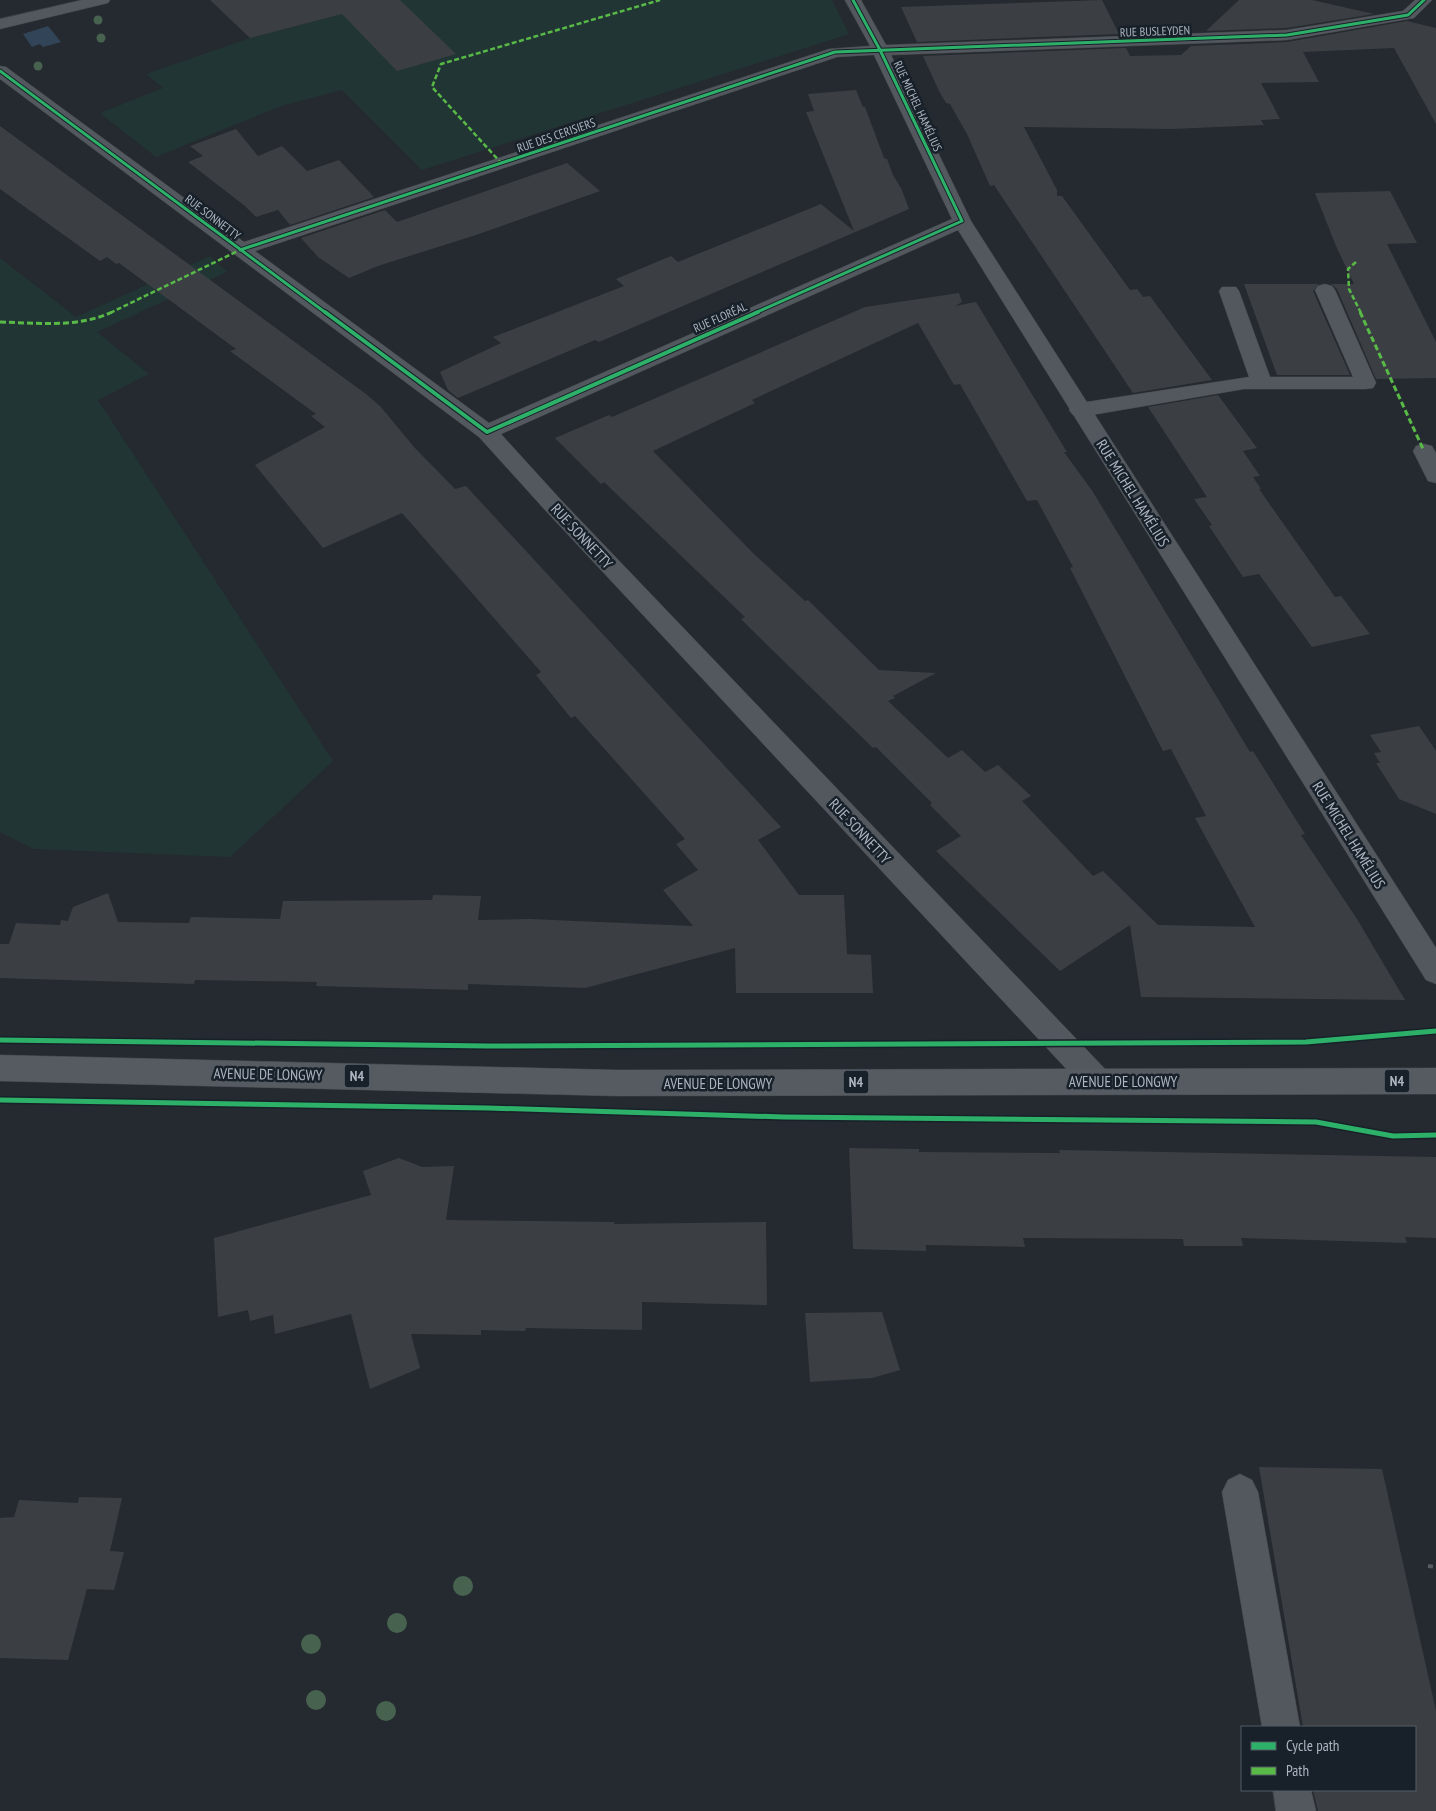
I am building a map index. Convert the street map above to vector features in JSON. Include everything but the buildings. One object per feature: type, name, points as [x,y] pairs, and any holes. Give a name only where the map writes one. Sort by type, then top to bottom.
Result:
[{"type":"main road","name":"AVENUE DE LONGWY","points":[[0,1068],[617,1083],[1096,1080],[1436,1081]]},
{"type":"street","points":[[0,24],[102,0]]},
{"type":"street","name":"RUE MICHEL HAMÉLIUS","points":[[853,0],[880,50],[962,222],[1436,972]]},
{"type":"street","points":[[1425,0],[1436,8]]},
{"type":"street","name":"RUE BUSLEYDEN","points":[[880,50],[1287,35],[1408,15],[1425,0]]},
{"type":"street","name":"RUE DES CERISIERS","points":[[240,250],[835,52],[880,50]]},
{"type":"street","name":"RUE SONNETTY","points":[[0,70],[487,432],[553,505],[1096,1080]]},
{"type":"street","name":"RUE FLORÉAL","points":[[487,432],[962,222]]},
{"type":"street","points":[[1080,410],[1244,384],[1366,383],[1326,290]]},
{"type":"street","points":[[1229,291],[1262,383]]},
{"type":"street","points":[[1424,451],[1436,476]]},
{"type":"street","points":[[1240,1492],[1281,1726]]},
{"type":"street","points":[[1292,1791],[1296,1811]]},
{"type":"path","points":[[1428,1566],[1436,1566]]},
{"type":"green space","points":[[396,0],[832,0],[849,34],[422,170],[342,90],[281,106],[156,157],[100,113],[163,88],[146,74],[250,38]]},
{"type":"green space","points":[[210,256],[227,272],[97,332],[149,374],[98,400],[333,761],[230,857],[34,849],[0,832],[0,258],[76,317]]},
{"type":"water","points":[[48,26],[61,42],[43,47],[40,44],[32,47],[23,34]]},
{"type":"marked path","points":[[502,164],[432,87],[441,64],[660,0]]},
{"type":"marked path","points":[[0,322],[51,324],[95,320],[240,250]]},
{"type":"marked path","points":[[1356,262],[1348,269],[1349,289],[1381,354],[1424,451]]},
{"type":"cycle path","points":[[0,71],[487,432],[962,221],[880,50],[853,0]]},
{"type":"cycle path","points":[[240,250],[835,52],[1287,35],[1408,15],[1424,0]]},
{"type":"cycle path","points":[[0,1040],[488,1046],[978,1042],[1306,1042],[1436,1031]]},
{"type":"cycle path","points":[[0,1100],[488,1108],[784,1117],[1316,1122],[1393,1136],[1436,1135]]}]
